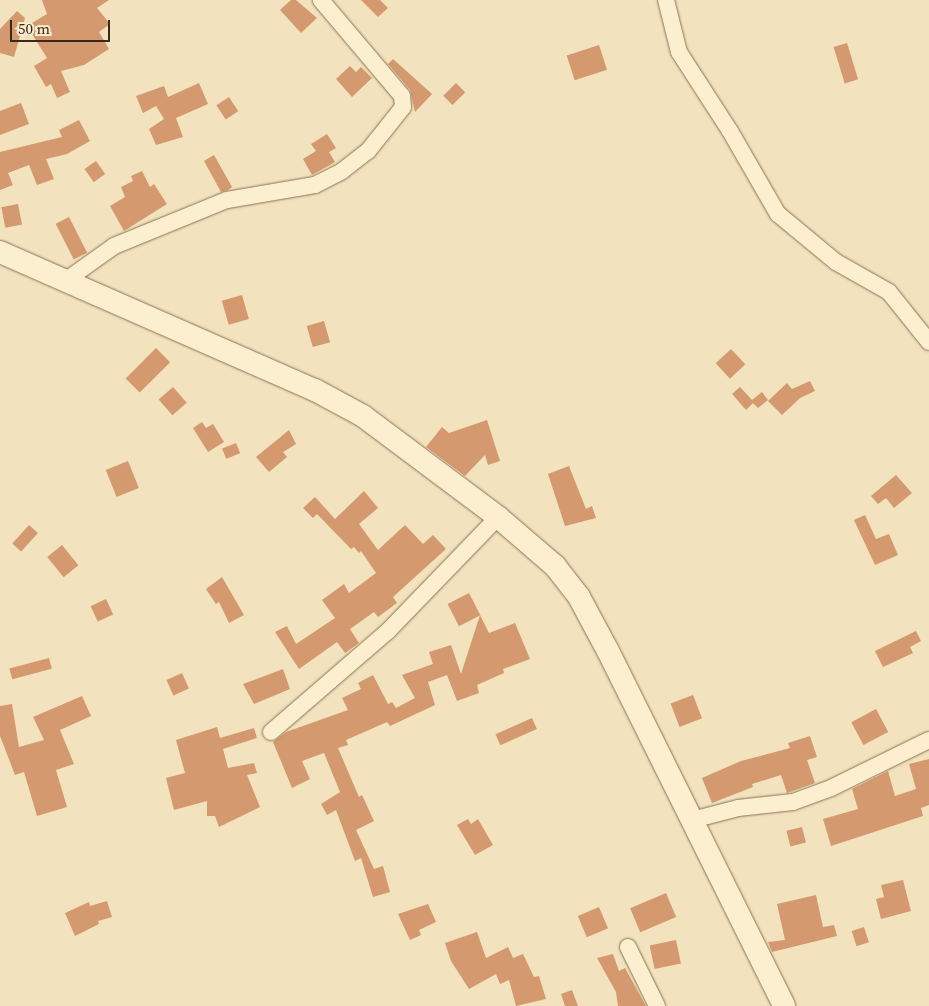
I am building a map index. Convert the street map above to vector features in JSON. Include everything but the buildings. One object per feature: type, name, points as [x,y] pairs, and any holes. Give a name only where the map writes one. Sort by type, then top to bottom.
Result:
[{"type":"main road","points":[[0,252],[316,390],[363,416],[498,517],[555,566],[579,596],[784,1006]]},
{"type":"street","points":[[65,281],[114,246],[227,200],[315,185],[342,171],[368,151],[403,107],[402,96],[321,0]]},
{"type":"street","points":[[666,0],[679,52],[726,124],[778,214],[836,262],[889,292],[929,342]]},
{"type":"street","points":[[271,732],[388,632],[498,517]]},
{"type":"street","points":[[692,820],[738,808],[793,802],[831,788],[929,740]]},
{"type":"street","points":[[628,947],[657,1006]]}]
